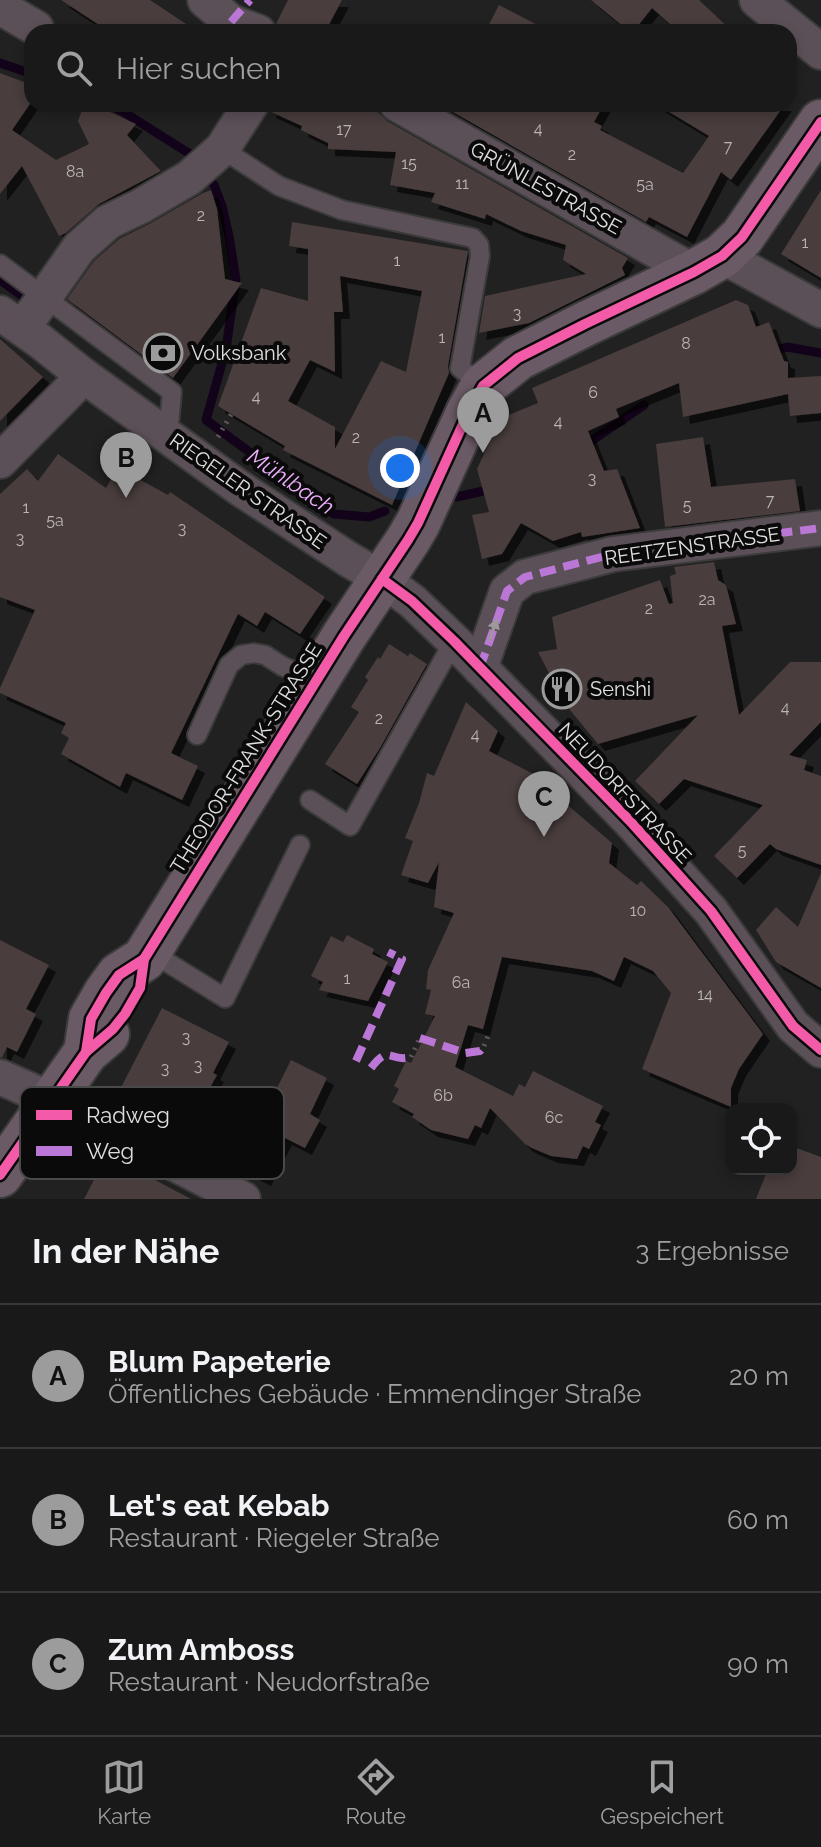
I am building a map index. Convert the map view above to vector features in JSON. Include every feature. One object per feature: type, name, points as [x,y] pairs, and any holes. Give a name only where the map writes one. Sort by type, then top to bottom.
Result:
[{"type":"main road","points":[[483,386],[529,352],[708,264],[742,237],[821,122]]},
{"type":"main road","name":"THEODOR-FRANK-STRASSE","points":[[61,1087],[86,1052],[125,1014],[140,988],[146,955],[357,615],[418,523],[483,386]]},
{"type":"main road","name":"THEODOR-FRANK-STRASSE","points":[[0,1175],[20,1146]]},
{"type":"street","points":[[205,0],[247,18]]},
{"type":"street","points":[[757,0],[787,24]]},
{"type":"street","points":[[0,7],[29,24]]},
{"type":"street","points":[[797,32],[821,52]]},
{"type":"street","points":[[10,320],[44,298],[79,248],[108,222],[141,206],[208,161],[245,112]]},
{"type":"street","name":"GRÜNLESTRASSE","points":[[413,112],[708,264],[821,310]]},
{"type":"street","name":"RIEGELER STRASSE","points":[[10,320],[252,497],[382,579]]},
{"type":"street","points":[[0,461],[84,376]]},
{"type":"street","name":"REETZENSTRASSE","points":[[480,668],[507,591],[525,577],[613,554],[821,528]]},
{"type":"street","name":"NEUDORFSTRASSE","points":[[382,579],[412,601],[454,641],[630,821],[711,911],[793,1026],[821,1050]]},
{"type":"street","points":[[0,1077],[23,1087]]},
{"type":"street","points":[[204,1179],[243,1199]]},
{"type":"lane","points":[[208,161],[342,210],[473,238],[479,245],[480,256],[460,368],[483,386]]},
{"type":"lane","points":[[0,264],[172,392],[168,436]]},
{"type":"lane","points":[[310,800],[350,826],[454,641]]},
{"type":"lane","points":[[197,735],[229,665],[241,655],[265,655],[316,681]]},
{"type":"lane","points":[[146,955],[225,998],[300,845]]},
{"type":"path","points":[[227,422],[232,413]]},
{"type":"path","points":[[484,1046],[488,1036]]},
{"type":"path","points":[[411,1057],[420,1038]]},
{"type":"building","points":[[61,0],[150,0],[186,24],[98,24]]},
{"type":"building","points":[[288,0],[342,0],[329,24],[276,24]]},
{"type":"building","points":[[591,0],[699,0],[724,24],[670,24],[652,8],[639,24],[620,24]]},
{"type":"building","points":[[499,5],[536,24],[489,24]]},
{"type":"building","points":[[0,73],[24,82],[24,112],[12,130],[56,160],[89,144],[78,121],[81,112],[110,112],[136,124],[127,135],[161,171],[99,204],[59,236],[22,166],[0,194]]},
{"type":"building","points":[[271,112],[377,112],[387,121],[628,258],[622,268],[625,275],[529,323],[479,333],[485,296],[586,274],[563,260],[566,245],[521,231],[486,214],[485,219],[431,202],[435,193],[390,185],[396,152],[328,149],[328,143],[301,130],[302,126]]},
{"type":"building","points":[[453,112],[600,112],[594,122],[602,126],[600,130],[683,173],[709,136],[669,112],[779,112],[731,180],[721,172],[687,237],[649,217],[646,222]]},
{"type":"building","points":[[211,190],[217,209],[225,279],[242,283],[173,378],[67,299],[94,261],[119,239]]},
{"type":"building","points":[[821,190],[821,278],[781,254]]},
{"type":"building","points":[[292,222],[468,251],[449,373],[392,505],[283,450],[285,446],[218,406],[261,288],[308,301],[308,249],[289,246]],"holes":[[[340,276],[422,291],[406,372],[381,361],[335,449],[335,427],[288,401],[310,360],[335,372],[334,312],[343,312]]]},
{"type":"building","points":[[736,300],[748,305],[756,327],[769,322],[784,361],[788,362],[788,378],[821,376],[821,413],[790,416],[788,394],[683,417],[679,383],[616,409],[619,417],[588,431],[604,471],[617,469],[640,528],[582,537],[581,532],[553,541],[521,523],[502,554],[482,559],[472,515],[489,512],[477,469],[501,418],[538,403],[532,388]]},
{"type":"building","points":[[0,339],[43,377],[0,421]]},
{"type":"building","points":[[703,437],[711,487],[795,479],[800,511],[665,527],[656,444]]},
{"type":"building","points":[[58,454],[106,488],[117,467],[168,495],[170,492],[325,597],[300,634],[265,612],[257,626],[238,614],[171,753],[198,766],[182,800],[126,773],[120,787],[61,754],[69,738],[61,733],[66,723],[0,693],[35,610],[0,597],[0,494],[27,469],[38,481]]},
{"type":"building","points":[[714,562],[718,580],[726,585],[736,624],[722,626],[739,715],[790,662],[821,662],[821,722],[789,755],[807,760],[804,770],[821,776],[821,865],[770,844],[737,878],[714,856],[763,805],[684,779],[659,804],[635,781],[698,715],[598,744],[565,704],[538,652],[557,649],[552,617],[660,580],[669,604],[673,603],[670,576],[676,574],[674,567]]},
{"type":"building","points":[[389,644],[427,664],[357,784],[325,764],[359,712],[351,707],[368,680],[365,677]]},
{"type":"building","points":[[466,702],[498,731],[489,751],[545,780],[543,784],[612,843],[609,863],[637,885],[641,881],[668,907],[763,1034],[739,1069],[731,1088],[731,1103],[725,1104],[642,1069],[671,993],[653,971],[624,957],[614,981],[592,971],[502,957],[483,1029],[468,1025],[455,1067],[513,1096],[519,1084],[525,1087],[533,1071],[603,1106],[595,1122],[601,1125],[589,1149],[583,1146],[577,1159],[551,1156],[525,1144],[490,1108],[481,1128],[475,1125],[468,1139],[431,1130],[412,1117],[414,1114],[392,1102],[399,1089],[394,1086],[406,1061],[411,1063],[435,1016],[425,1014],[431,990],[426,989],[428,970],[454,913],[434,907],[439,862],[428,883],[401,875],[413,841],[405,838],[427,773],[434,776]]},
{"type":"building","points":[[821,873],[821,988],[776,962],[756,930],[776,907],[798,927]]},
{"type":"building","points":[[347,935],[374,949],[372,954],[388,962],[368,1001],[319,990],[323,982],[311,976],[331,936],[343,942]]},
{"type":"building","points":[[0,940],[49,965],[26,1009],[36,1014],[17,1052],[7,1047],[2,1058],[0,1057]]},
{"type":"building","points":[[162,1008],[229,1042],[213,1073],[217,1075],[210,1087],[121,1087]]},
{"type":"building","points":[[291,1060],[327,1078],[310,1114],[320,1120],[305,1148],[284,1140],[284,1087],[278,1087]]},
{"type":"building","points":[[797,1148],[821,1157],[821,1199],[756,1199],[766,1175],[797,1175]]},
{"type":"building","points":[[94,1179],[153,1179],[191,1199],[84,1199]]},
{"type":"waterway","points":[[0,63],[24,71]]},
{"type":"waterway","points":[[124,112],[190,154],[214,185],[222,206],[236,280],[226,349],[206,420],[334,514],[369,517],[385,511]]},
{"type":"waterway","name":"Mühlbach","points":[[0,280],[32,303]]},
{"type":"waterway","name":"Mühlbach","points":[[770,352],[787,347],[821,353]]},
{"type":"waterway","name":"Mühlbach","points":[[584,446],[644,405]]},
{"type":"waterway","name":"Mühlbach","points":[[457,497],[483,491]]},
{"type":"marked path","points":[[231,22],[250,0]]},
{"type":"marked path","points":[[480,668],[507,591],[525,577],[613,554],[821,528]]},
{"type":"marked path","points":[[356,1061],[402,959],[388,952]]},
{"type":"marked path","points":[[420,1038],[465,1053],[480,1051],[484,1046]]},
{"type":"marked path","points":[[371,1068],[386,1055],[411,1057]]},
{"type":"cycle path","points":[[86,1052],[91,1019],[106,993],[119,975],[144,959],[344,636],[408,540],[483,386],[518,358],[722,256],[742,237],[821,122]]},
{"type":"cycle path","points":[[382,579],[412,601],[454,641],[630,821],[711,911],[793,1026],[821,1050]]},
{"type":"cycle path","points":[[62,1087],[86,1052],[125,1014],[140,988],[144,959]]},
{"type":"cycle path","points":[[0,1175],[20,1146]]},
{"type":"place","name":"Volksbank","points":[[163,353]]},
{"type":"place","name":"Blum Papeterie","points":[[483,453]]},
{"type":"place","name":"Let's eat Kebab","points":[[126,498]]},
{"type":"place","name":"Senshi","points":[[562,689]]},
{"type":"place","name":"Zum Amboss","points":[[544,837]]}]
